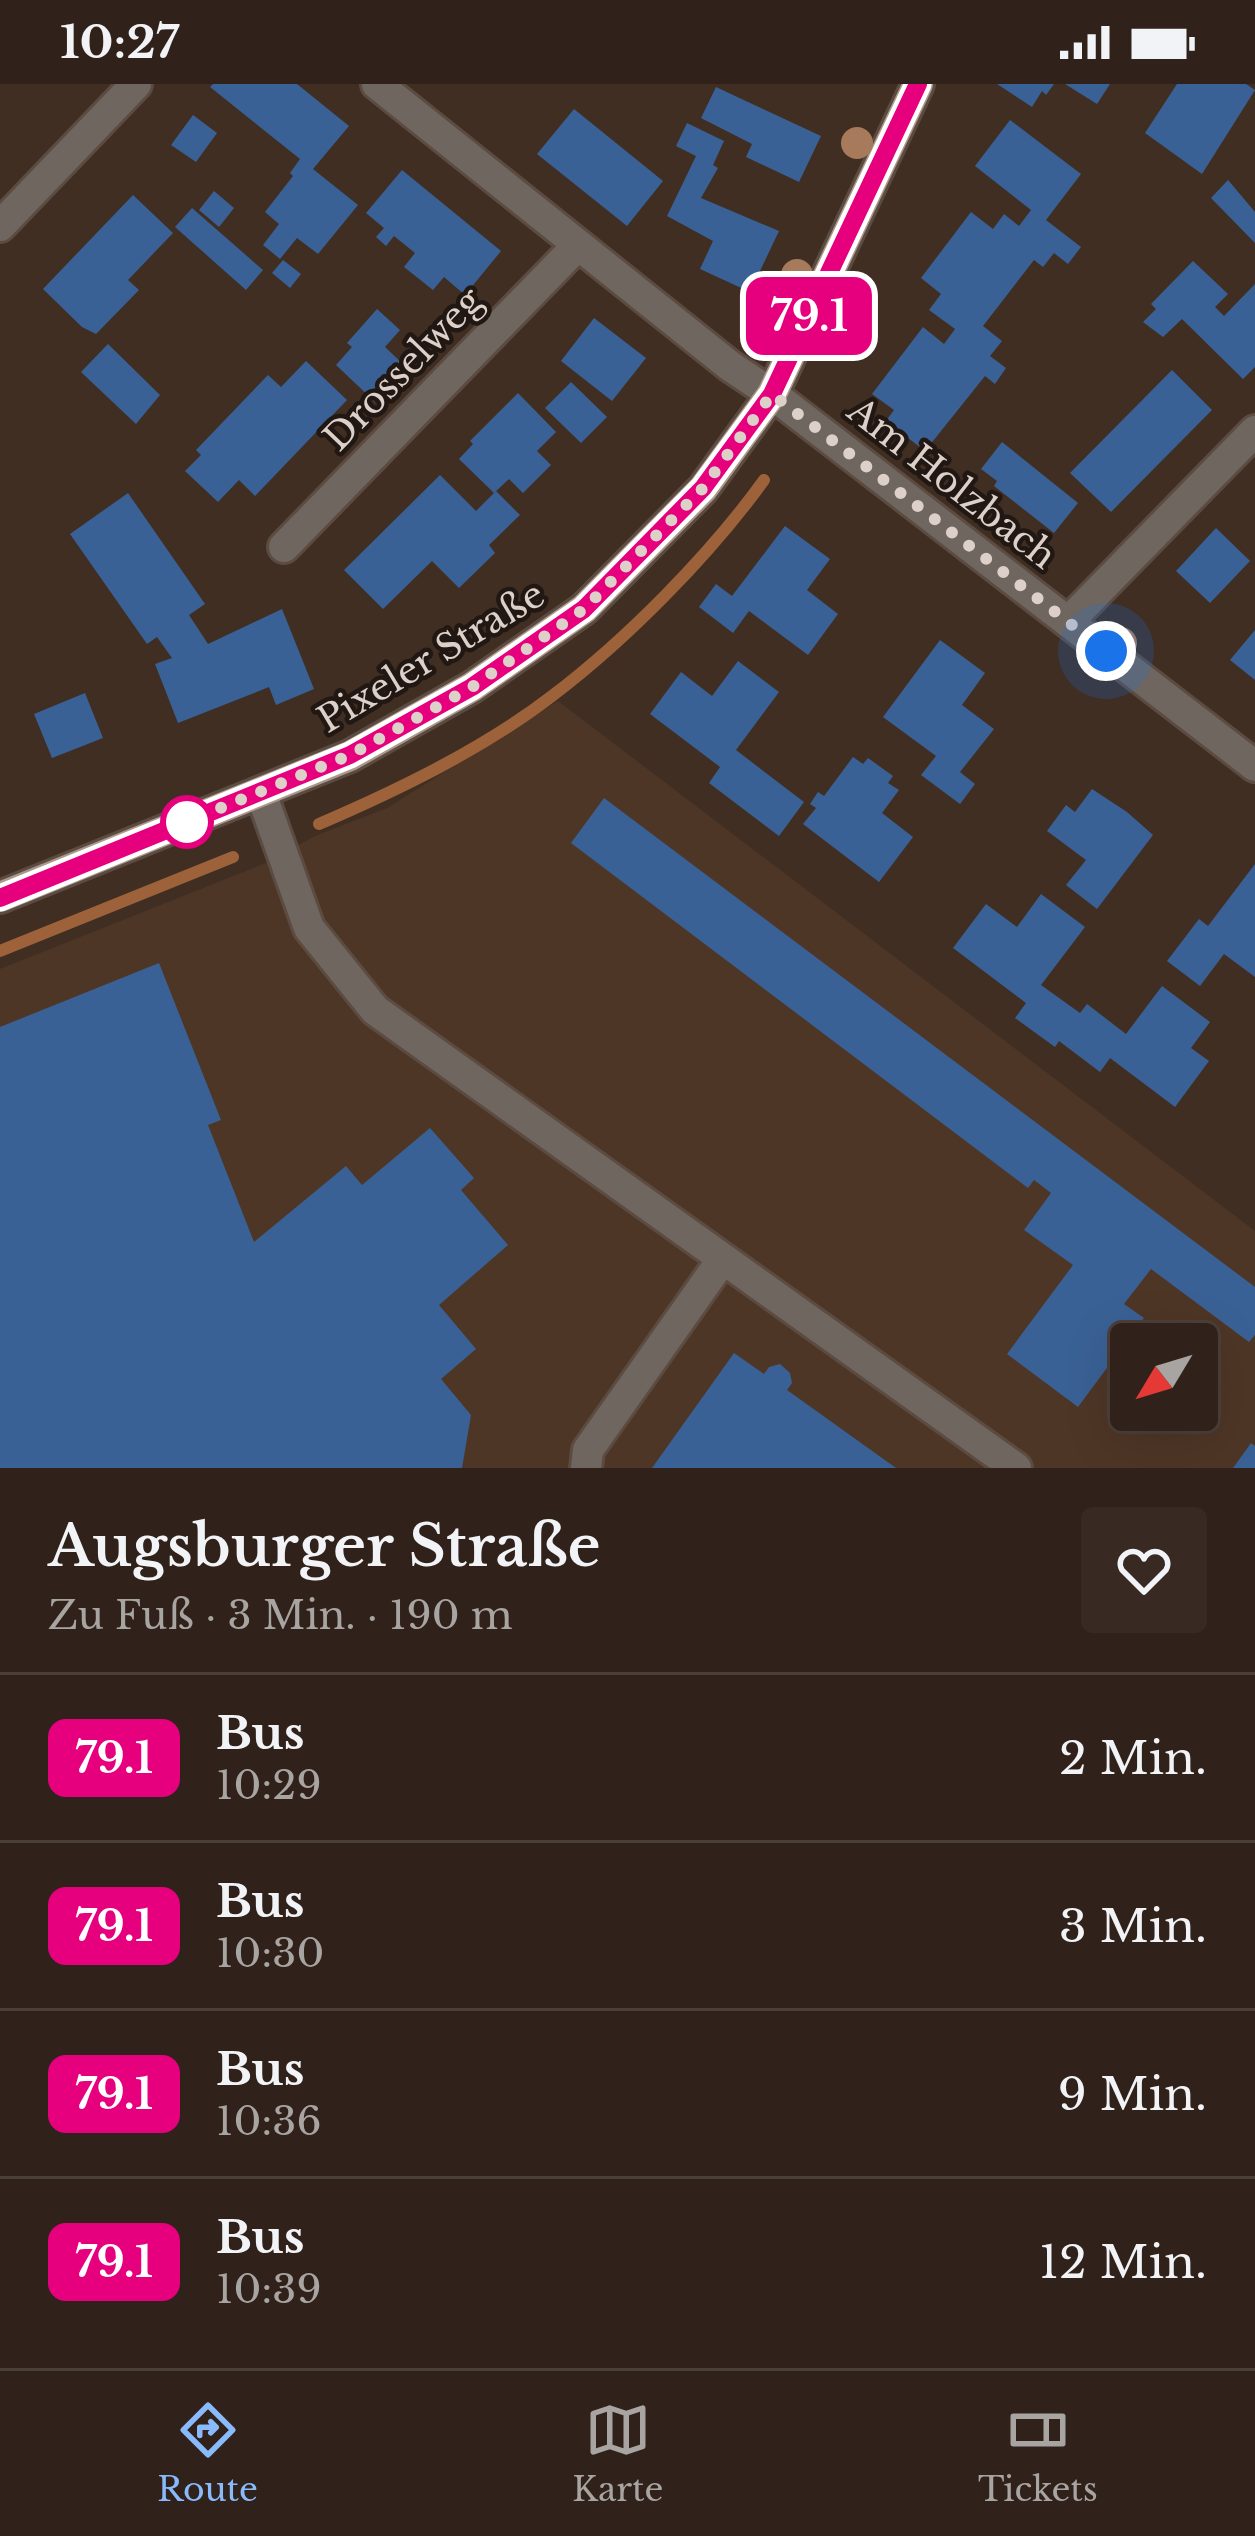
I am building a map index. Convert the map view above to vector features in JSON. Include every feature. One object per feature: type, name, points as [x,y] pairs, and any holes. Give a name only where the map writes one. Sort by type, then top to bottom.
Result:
[{"type":"main road","name":"Pixeler Straße","points":[[0,898],[350,755],[472,687],[584,609],[703,488],[772,394],[918,84]]},
{"type":"street","points":[[0,226],[136,84]]},
{"type":"street","name":"Am Holzbach","points":[[376,84],[730,366],[1255,766]]},
{"type":"street","name":"Drosselweg","points":[[284,547],[578,245]]},
{"type":"street","points":[[1068,622],[1255,431]]},
{"type":"street","points":[[261,793],[309,928],[375,1010],[1016,1468]]},
{"type":"street","points":[[586,1468],[588,1450],[722,1260]]},
{"type":"shaded area","points":[[558,701],[1255,1231],[1255,1468],[0,1468],[0,969],[266,863],[315,836],[387,808]]},
{"type":"building","points":[[297,84],[349,126],[313,169],[358,205],[318,254],[297,238],[280,259],[263,245],[279,224],[265,212],[300,159],[210,87]]},
{"type":"building","points":[[997,84],[1054,84],[1046,95],[1042,91],[1032,107]]},
{"type":"building","points":[[1065,84],[1110,84],[1097,104]]},
{"type":"building","points":[[1177,84],[1246,84],[1255,90],[1202,174],[1145,133]]},
{"type":"building","points":[[716,87],[821,136],[799,182],[746,157],[752,144],[701,118]]},
{"type":"building","points":[[574,109],[663,181],[627,226],[537,154]]},
{"type":"building","points":[[193,115],[217,133],[196,162],[171,145]]},
{"type":"building","points":[[1010,120],[1081,174],[1046,220],[1081,247],[1068,264],[1054,253],[1043,267],[1034,260],[983,326],[1002,341],[990,356],[1006,368],[995,384],[985,376],[925,451],[886,421],[894,410],[872,394],[923,327],[944,344],[955,329],[929,310],[941,294],[921,278],[971,212],[993,229],[1004,214],[1019,226],[1031,210],[975,166]]},
{"type":"building","points":[[687,123],[724,141],[713,165],[718,168],[701,198],[779,231],[750,292],[700,269],[713,241],[667,216],[696,156],[676,146]]},
{"type":"building","points":[[402,170],[501,251],[465,295],[444,277],[433,290],[404,267],[415,253],[394,236],[386,246],[376,237],[384,228],[366,213]]},
{"type":"building","points":[[1228,180],[1255,212],[1255,243],[1211,198]]},
{"type":"building","points":[[214,191],[234,208],[219,227],[199,210]]},
{"type":"building","points":[[133,195],[173,233],[128,280],[139,290],[96,334],[82,327],[43,289]]},
{"type":"building","points":[[192,208],[263,270],[246,290],[175,227]]},
{"type":"building","points":[[283,260],[301,274],[290,288],[272,273]]},
{"type":"building","points":[[1193,261],[1228,294],[1215,307],[1224,316],[1255,284],[1255,367],[1243,379],[1182,319],[1163,337],[1143,322],[1156,309],[1151,304]]},
{"type":"building","points":[[377,309],[400,330],[385,347],[406,367],[375,402],[336,365],[352,347],[347,343]]},
{"type":"building","points":[[594,318],[646,358],[612,401],[561,361]]},
{"type":"building","points":[[108,344],[160,395],[136,424],[81,372]]},
{"type":"building","points":[[306,361],[347,400],[255,496],[239,480],[218,502],[185,471],[201,455],[196,450],[268,375],[281,387]]},
{"type":"building","points":[[1172,370],[1212,410],[1111,512],[1070,473]]},
{"type":"building","points":[[571,382],[607,417],[581,443],[545,408]]},
{"type":"building","points":[[518,393],[556,432],[537,451],[551,465],[523,493],[509,479],[494,493],[459,459],[473,444],[470,441]]},
{"type":"building","points":[[1002,442],[1078,503],[1054,533],[994,486],[997,481],[981,469]]},
{"type":"building","points":[[440,475],[476,511],[496,491],[520,515],[489,545],[495,553],[459,588],[432,561],[383,609],[344,570]]},
{"type":"building","points":[[128,493],[205,604],[189,615],[208,644],[282,609],[314,689],[276,705],[269,687],[178,723],[155,664],[172,658],[157,637],[147,644],[70,534]]},
{"type":"building","points":[[785,526],[830,559],[807,590],[838,614],[808,655],[749,611],[733,633],[699,607],[716,584],[732,596]]},
{"type":"building","points":[[1216,528],[1250,561],[1210,603],[1176,571]]},
{"type":"building","points":[[1255,630],[1255,680],[1230,660]]},
{"type":"building","points":[[940,640],[985,673],[962,705],[994,729],[960,772],[975,784],[960,804],[921,775],[936,756],[883,717]]},
{"type":"building","points":[[738,661],[779,692],[736,750],[804,802],[779,836],[709,783],[720,767],[650,714],[681,672],[712,696]]},
{"type":"building","points":[[85,693],[103,738],[52,758],[34,714]]},
{"type":"building","points":[[853,757],[863,764],[868,758],[893,776],[888,783],[899,790],[882,813],[913,837],[879,882],[803,824],[816,808],[810,804],[818,792],[824,796]]},
{"type":"building","points":[[1092,789],[1153,835],[1097,909],[1066,885],[1086,860],[1047,831],[1066,805],[1075,812]]},
{"type":"building","points":[[604,798],[1255,1287],[1255,1335],[1249,1342],[1151,1269],[1124,1304],[1144,1318],[1140,1323],[1110,1323],[1110,1364],[1078,1407],[1007,1354],[1073,1265],[1024,1230],[1051,1193],[1034,1180],[1028,1188],[571,843]]},
{"type":"building","points":[[1255,864],[1255,977],[1224,954],[1200,986],[1167,961],[1199,919],[1208,926]]},
{"type":"building","points":[[1041,894],[1085,927],[1041,985],[1080,1013],[1087,1004],[1126,1034],[1162,986],[1210,1022],[1191,1048],[1209,1061],[1175,1107],[1110,1058],[1100,1072],[1059,1041],[1055,1047],[1015,1018],[1026,1003],[953,948],[986,904],[1017,927]]},
{"type":"building","points":[[159,963],[221,1120],[208,1125],[254,1242],[346,1166],[362,1185],[430,1128],[474,1178],[461,1190],[508,1245],[439,1305],[476,1349],[441,1379],[471,1415],[462,1468],[0,1468],[0,1027]]},
{"type":"building","points":[[734,1353],[764,1374],[780,1364],[790,1373],[792,1383],[787,1390],[896,1468],[652,1468]]},
{"type":"building","points":[[1251,1443],[1255,1468],[1233,1468]]},
{"type":"waterway","points":[[319,824],[439,767],[552,696],[666,595],[764,480]]},
{"type":"waterway","points":[[0,951],[233,857]]},
{"type":"bus line","name":"79.1","points":[[0,898],[350,755],[472,687],[584,609],[703,488],[772,394],[918,84]]},
{"type":"route","points":[[187,822],[174,827],[350,755],[472,687],[584,609],[703,488],[772,394],[1106,651]]}]
